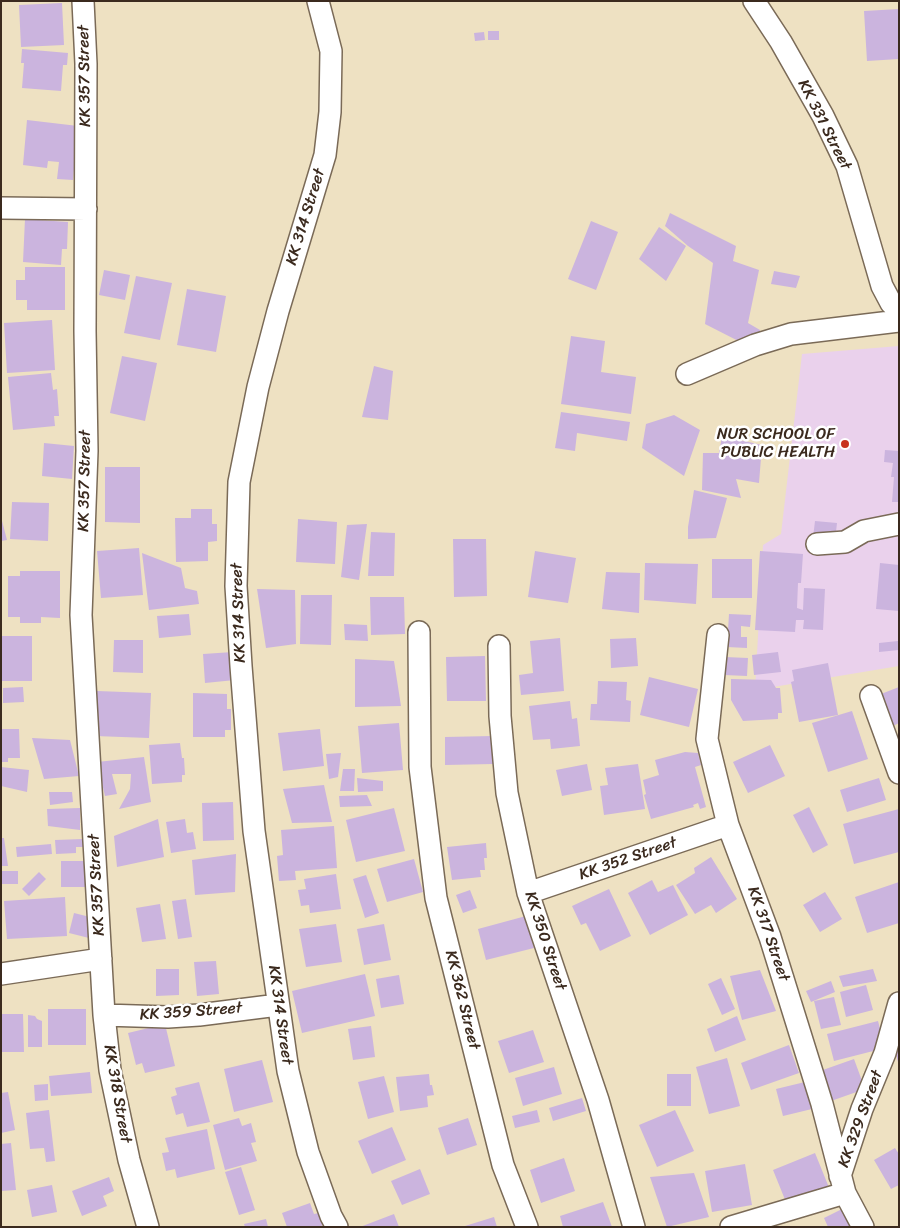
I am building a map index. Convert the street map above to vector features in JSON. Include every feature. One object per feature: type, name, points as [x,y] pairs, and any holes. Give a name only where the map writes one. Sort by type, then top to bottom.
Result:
[{"type":"street","name":"KK 357 Street","points":[[83,1],[86,64],[85,331],[88,451],[81,615],[101,959]]},
{"type":"street","name":"KK 314 Street","points":[[318,1],[331,51],[330,112],[325,155],[278,311],[258,386],[239,482],[236,586],[254,831],[288,1071],[308,1152],[331,1216],[337,1227]]},
{"type":"street","name":"KK 331 Street","points":[[754,1],[781,42],[823,116],[847,166],[882,286],[899,311]]},
{"type":"street","points":[[1,208],[86,209]]},
{"type":"street","points":[[687,374],[755,344],[791,334],[899,321]]},
{"type":"street","points":[[817,544],[845,542],[864,531],[899,524]]},
{"type":"street","name":"KK 362 Street","points":[[420,632],[420,768],[436,898],[503,1165],[527,1227]]},
{"type":"street","name":"KK 317 Street","points":[[718,635],[707,739],[728,825],[776,956],[822,1104],[842,1185],[863,1227]]},
{"type":"street","name":"KK 350 Street","points":[[499,646],[500,716],[507,793],[528,893],[598,1100],[634,1227]]},
{"type":"street","points":[[871,696],[899,773]]},
{"type":"street","name":"KK 352 Street","points":[[528,893],[728,825]]},
{"type":"street","points":[[1,974],[101,959]]},
{"type":"street","name":"KK 318 Street","points":[[101,959],[104,1015],[112,1079],[129,1160],[148,1227]]},
{"type":"street","name":"KK 329 Street","points":[[732,1227],[842,1185],[862,1109],[885,1053],[899,1003]]},
{"type":"street","name":"KK 359 Street","points":[[104,1015],[168,1017],[232,1011],[278,1004]]},
{"type":"shaded area","name":"NUR SCHOOL OF PUBLIC HEALTH","points":[[899,346],[899,666],[755,690],[763,545],[781,534],[802,354]]},
{"type":"building","points":[[62,3],[64,45],[21,47],[19,5]]},
{"type":"building","points":[[899,9],[899,59],[867,61],[864,11]]},
{"type":"building","points":[[488,31],[499,31],[499,40],[488,40]]},
{"type":"building","points":[[484,32],[485,40],[475,41],[474,33]]},
{"type":"building","points":[[22,49],[68,53],[67,65],[63,65],[61,91],[22,88],[24,63],[21,63]]},
{"type":"building","points":[[27,120],[78,126],[73,180],[57,179],[59,162],[48,161],[47,168],[23,165]]},
{"type":"building","points":[[670,213],[736,246],[733,261],[759,270],[748,323],[760,330],[758,351],[705,324],[713,263],[688,246],[665,226]]},
{"type":"building","points":[[25,219],[68,222],[67,249],[62,249],[61,265],[23,262]]},
{"type":"building","points":[[591,221],[618,232],[596,290],[568,279]]},
{"type":"building","points":[[659,227],[686,246],[666,281],[639,259]]},
{"type":"building","points":[[25,267],[65,267],[65,310],[27,310],[27,300],[16,300],[16,280],[25,280]]},
{"type":"building","points":[[104,270],[130,275],[125,300],[99,295]]},
{"type":"building","points":[[774,271],[800,276],[796,288],[771,284]]},
{"type":"building","points":[[136,276],[172,283],[160,340],[124,333]]},
{"type":"building","points":[[187,289],[226,296],[216,352],[177,345]]},
{"type":"building","points":[[52,320],[55,370],[7,373],[4,323]]},
{"type":"building","points":[[571,336],[605,341],[601,372],[636,377],[631,414],[561,404]]},
{"type":"building","points":[[122,356],[157,363],[145,421],[110,413]]},
{"type":"building","points":[[374,366],[393,371],[388,420],[362,417]]},
{"type":"building","points":[[51,373],[53,390],[57,389],[59,416],[54,416],[55,426],[13,430],[8,377]]},
{"type":"building","points":[[561,412],[630,422],[627,441],[577,433],[575,451],[555,448]]},
{"type":"building","points":[[674,415],[700,430],[684,476],[642,448],[646,424]]},
{"type":"building","points":[[722,436],[762,445],[759,483],[736,479],[741,498],[702,490],[703,453],[719,453]]},
{"type":"building","points":[[44,443],[74,446],[72,479],[42,476]]},
{"type":"building","points":[[885,450],[899,451],[899,502],[892,502],[894,477],[891,477],[893,463],[884,462]]},
{"type":"building","points":[[105,467],[140,467],[140,523],[105,522]]},
{"type":"building","points":[[694,490],[727,498],[716,538],[688,539]]},
{"type":"building","points":[[12,502],[49,503],[48,541],[10,539]]},
{"type":"building","points":[[191,509],[212,509],[212,524],[217,524],[217,541],[208,542],[208,561],[176,562],[175,518],[191,518]]},
{"type":"building","points":[[1,517],[7,540],[1,541]]},
{"type":"building","points":[[298,519],[337,522],[335,564],[296,562]]},
{"type":"building","points":[[815,521],[837,523],[835,541],[813,538]]},
{"type":"building","points":[[367,524],[359,580],[341,577],[347,525]]},
{"type":"building","points":[[371,532],[395,533],[394,576],[368,576]]},
{"type":"building","points":[[453,539],[486,539],[487,596],[454,597]]},
{"type":"building","points":[[139,548],[143,595],[101,598],[97,551]]},
{"type":"building","points":[[535,551],[576,558],[568,603],[528,597]]},
{"type":"building","points":[[760,551],[803,554],[801,583],[798,583],[797,608],[803,610],[804,588],[825,589],[823,630],[803,629],[804,620],[796,620],[795,632],[755,630]]},
{"type":"building","points":[[142,553],[181,568],[185,588],[197,591],[199,604],[149,610]]},
{"type":"building","points":[[712,559],[752,559],[752,598],[712,598]]},
{"type":"building","points":[[645,563],[698,564],[696,604],[644,600]]},
{"type":"building","points":[[880,563],[899,565],[899,611],[876,609]]},
{"type":"building","points":[[20,571],[60,571],[60,618],[41,617],[41,623],[20,623],[20,617],[8,617],[8,576],[20,576]]},
{"type":"building","points":[[606,572],[640,573],[639,613],[602,609]]},
{"type":"building","points":[[257,589],[295,590],[296,644],[266,648]]},
{"type":"building","points":[[301,595],[332,595],[331,645],[300,644]]},
{"type":"building","points":[[370,597],[404,597],[405,634],[371,635]]},
{"type":"building","points":[[189,614],[191,635],[159,638],[157,616]]},
{"type":"building","points":[[729,614],[751,615],[750,627],[741,626],[741,637],[747,637],[747,648],[727,647]]},
{"type":"building","points":[[344,624],[367,625],[368,641],[345,640]]},
{"type":"building","points":[[1,636],[32,636],[32,681],[1,681]]},
{"type":"building","points":[[560,638],[564,691],[521,695],[519,675],[533,673],[530,641]]},
{"type":"building","points":[[636,638],[638,666],[611,668],[610,639]]},
{"type":"building","points":[[114,640],[143,640],[143,673],[113,672]]},
{"type":"building","points":[[898,641],[899,650],[879,652],[879,643]]},
{"type":"building","points":[[233,652],[235,680],[205,683],[203,654]]},
{"type":"building","points":[[778,652],[781,672],[754,675],[752,655]]},
{"type":"building","points":[[485,656],[486,701],[447,701],[446,657]]},
{"type":"building","points":[[725,657],[748,658],[747,676],[724,675]]},
{"type":"building","points":[[355,659],[394,661],[401,706],[355,707]]},
{"type":"building","points":[[828,663],[838,715],[799,722],[791,682],[794,681],[792,670]]},
{"type":"building","points":[[649,677],[698,689],[689,727],[640,715]]},
{"type":"building","points":[[731,679],[771,680],[776,688],[780,688],[782,713],[778,713],[778,719],[743,721],[731,700]]},
{"type":"building","points":[[598,681],[627,682],[626,700],[631,701],[630,722],[590,720],[591,704],[597,704]]},
{"type":"building","points":[[23,687],[24,702],[3,703],[3,688]]},
{"type":"building","points":[[899,687],[899,723],[893,726],[881,694]]},
{"type":"building","points":[[97,691],[151,693],[149,738],[95,736]]},
{"type":"building","points":[[193,693],[227,694],[227,709],[231,709],[231,730],[225,730],[225,737],[193,737]]},
{"type":"building","points":[[570,701],[572,719],[577,718],[580,746],[551,749],[550,739],[533,740],[529,706]]},
{"type":"building","points":[[852,711],[868,759],[828,772],[812,723]]},
{"type":"building","points":[[399,723],[403,770],[362,773],[358,726]]},
{"type":"building","points":[[1,729],[19,729],[20,758],[8,758],[8,762],[1,762]]},
{"type":"building","points":[[320,729],[324,766],[283,771],[278,733]]},
{"type":"building","points":[[492,736],[493,764],[445,765],[445,737]]},
{"type":"building","points":[[32,738],[70,740],[79,776],[44,779]]},
{"type":"building","points":[[180,743],[182,758],[184,758],[185,775],[182,775],[182,782],[152,784],[149,745]]},
{"type":"building","points":[[770,745],[785,776],[748,793],[733,762]]},
{"type":"building","points":[[685,752],[698,753],[701,765],[695,767],[706,807],[700,809],[698,803],[693,805],[694,807],[651,819],[644,795],[646,794],[643,780],[659,775],[655,760]]},
{"type":"building","points":[[341,753],[338,777],[329,779],[326,754]]},
{"type":"building","points":[[144,757],[151,802],[119,809],[130,789],[131,774],[112,774],[117,794],[105,796],[97,762]]},
{"type":"building","points":[[587,764],[592,790],[562,796],[556,770]]},
{"type":"building","points":[[638,764],[645,809],[604,815],[600,786],[608,785],[605,768]]},
{"type":"building","points":[[1,767],[29,770],[27,792],[1,786]]},
{"type":"building","points":[[343,769],[355,769],[354,791],[340,791]]},
{"type":"building","points":[[357,778],[383,781],[383,791],[358,792]]},
{"type":"building","points":[[879,778],[886,800],[847,812],[840,790]]},
{"type":"building","points":[[324,785],[332,822],[292,823],[283,789]]},
{"type":"building","points":[[49,792],[72,792],[73,802],[50,805]]},
{"type":"building","points":[[367,795],[372,806],[340,807],[339,796]]},
{"type":"building","points":[[233,802],[234,840],[203,841],[202,803]]},
{"type":"building","points":[[809,807],[828,845],[813,853],[793,815]]},
{"type":"building","points":[[80,808],[80,830],[48,826],[47,809]]},
{"type":"building","points":[[394,808],[405,851],[356,862],[346,820]]},
{"type":"building","points":[[899,809],[899,852],[854,864],[843,824]]},
{"type":"building","points":[[158,819],[164,857],[117,867],[114,836]]},
{"type":"building","points":[[185,819],[187,833],[193,832],[196,849],[171,853],[166,822]]},
{"type":"building","points":[[334,826],[337,868],[295,871],[296,880],[279,881],[277,856],[283,855],[281,830]]},
{"type":"building","points":[[1,838],[4,838],[8,866],[1,866]]},
{"type":"building","points":[[83,839],[83,847],[76,847],[76,853],[56,854],[55,840]]},
{"type":"building","points":[[486,843],[487,858],[484,858],[485,870],[480,870],[481,877],[452,880],[447,847]]},
{"type":"building","points":[[51,844],[52,854],[17,857],[16,847]]},
{"type":"building","points":[[236,854],[235,892],[195,895],[192,860]]},
{"type":"building","points":[[711,857],[737,899],[716,913],[711,905],[695,914],[676,885],[695,873],[694,868]]},
{"type":"building","points":[[414,859],[423,892],[387,902],[377,869]]},
{"type":"building","points":[[61,861],[95,861],[95,887],[61,887]]},
{"type":"building","points":[[1,871],[18,871],[18,884],[1,884]]},
{"type":"building","points":[[39,872],[46,879],[29,896],[22,889]]},
{"type":"building","points":[[336,874],[341,909],[310,913],[309,905],[301,906],[298,890],[306,889],[304,879]]},
{"type":"building","points":[[366,875],[379,913],[365,918],[353,879]]},
{"type":"building","points":[[652,880],[658,892],[673,885],[688,915],[650,935],[628,893]]},
{"type":"building","points":[[899,882],[899,923],[867,933],[855,897]]},
{"type":"building","points":[[609,889],[631,936],[600,951],[586,923],[581,925],[572,906]]},
{"type":"building","points":[[470,890],[477,908],[463,913],[456,895]]},
{"type":"building","points":[[825,892],[842,919],[820,932],[803,905]]},
{"type":"building","points":[[65,897],[67,936],[7,939],[4,901]]},
{"type":"building","points":[[186,899],[192,937],[178,939],[172,901]]},
{"type":"building","points":[[160,904],[166,939],[142,942],[136,908]]},
{"type":"building","points":[[74,913],[98,919],[93,939],[69,933]]},
{"type":"building","points":[[526,916],[534,948],[486,960],[478,929]]},
{"type":"building","points":[[336,924],[342,962],[306,967],[299,929]]},
{"type":"building","points":[[384,924],[391,960],[364,965],[357,929]]},
{"type":"building","points":[[216,961],[219,994],[197,996],[194,962]]},
{"type":"building","points":[[156,969],[179,969],[179,995],[156,996]]},
{"type":"building","points":[[873,969],[877,981],[843,987],[839,976]]},
{"type":"building","points":[[760,970],[776,1011],[742,1020],[730,976]]},
{"type":"building","points":[[365,974],[375,1016],[302,1033],[292,991]]},
{"type":"building","points":[[399,975],[404,1004],[381,1008],[376,979]]},
{"type":"building","points":[[721,978],[735,1009],[722,1015],[708,984]]},
{"type":"building","points":[[831,981],[835,992],[811,1002],[806,991]]},
{"type":"building","points":[[866,985],[873,1010],[846,1017],[840,992]]},
{"type":"building","points":[[834,997],[841,1025],[821,1029],[814,1001]]},
{"type":"building","points":[[48,1009],[86,1009],[86,1045],[48,1045]]},
{"type":"building","points":[[1,1014],[23,1014],[24,1052],[1,1052]]},
{"type":"building","points":[[28,1015],[35,1016],[42,1021],[42,1047],[28,1047]]},
{"type":"building","points":[[737,1016],[746,1040],[715,1052],[707,1029]]},
{"type":"building","points":[[878,1021],[885,1048],[834,1061],[827,1034]]},
{"type":"building","points":[[165,1024],[175,1066],[145,1073],[142,1063],[136,1065],[128,1033]]},
{"type":"building","points":[[371,1026],[375,1057],[353,1060],[348,1029]]},
{"type":"building","points":[[533,1030],[544,1062],[509,1073],[498,1041]]},
{"type":"building","points":[[789,1045],[799,1073],[751,1090],[741,1063]]},
{"type":"building","points":[[899,1046],[899,1062],[898,1062],[894,1047]]},
{"type":"building","points":[[727,1058],[740,1106],[709,1114],[696,1067]]},
{"type":"building","points":[[854,1059],[865,1089],[831,1101],[820,1071]]},
{"type":"building","points":[[262,1060],[273,1102],[234,1112],[224,1069]]},
{"type":"building","points":[[554,1067],[562,1094],[523,1106],[515,1078]]},
{"type":"building","points":[[90,1072],[92,1093],[51,1096],[49,1076]]},
{"type":"building","points":[[429,1074],[430,1085],[432,1085],[434,1095],[427,1096],[428,1107],[400,1111],[396,1077]]},
{"type":"building","points":[[667,1074],[691,1074],[691,1106],[667,1106]]},
{"type":"building","points":[[384,1076],[394,1112],[368,1119],[358,1082]]},
{"type":"building","points":[[199,1082],[210,1122],[187,1127],[183,1113],[176,1115],[171,1097],[177,1095],[175,1088]]},
{"type":"building","points":[[805,1082],[812,1109],[783,1116],[776,1089]]},
{"type":"building","points":[[48,1084],[48,1100],[35,1101],[34,1085]]},
{"type":"building","points":[[8,1092],[15,1130],[1,1133],[1,1093]]},
{"type":"building","points":[[582,1098],[586,1111],[553,1121],[549,1108]]},
{"type":"building","points":[[49,1110],[55,1161],[46,1162],[44,1148],[30,1149],[26,1113]]},
{"type":"building","points":[[537,1110],[540,1122],[515,1128],[512,1116]]},
{"type":"building","points":[[675,1110],[694,1151],[657,1167],[639,1125]]},
{"type":"building","points":[[239,1118],[242,1126],[251,1123],[256,1142],[251,1143],[257,1161],[225,1170],[213,1125]]},
{"type":"building","points":[[468,1118],[477,1145],[447,1155],[438,1128]]},
{"type":"building","points":[[392,1127],[406,1160],[372,1174],[358,1141]]},
{"type":"building","points":[[207,1129],[215,1169],[177,1178],[175,1169],[166,1171],[162,1153],[169,1152],[165,1138]]},
{"type":"building","points":[[11,1143],[16,1190],[1,1191],[1,1144]]},
{"type":"building","points":[[895,1148],[899,1154],[899,1185],[891,1189],[874,1160]]},
{"type":"building","points":[[815,1153],[830,1190],[788,1207],[773,1170]]},
{"type":"building","points":[[564,1158],[575,1191],[541,1203],[530,1170]]},
{"type":"building","points":[[745,1164],[752,1205],[712,1212],[705,1171]]},
{"type":"building","points":[[241,1167],[255,1210],[239,1215],[225,1172]]},
{"type":"building","points":[[420,1169],[430,1194],[402,1205],[391,1181]]},
{"type":"building","points":[[694,1173],[709,1217],[667,1227],[650,1177]]},
{"type":"building","points":[[109,1177],[114,1191],[103,1196],[107,1206],[82,1216],[72,1191]]},
{"type":"building","points":[[52,1185],[57,1212],[32,1217],[27,1190]]},
{"type":"building","points":[[603,1202],[612,1227],[563,1227],[560,1216]]},
{"type":"building","points":[[310,1203],[314,1214],[319,1213],[323,1225],[319,1227],[287,1227],[282,1213]]},
{"type":"building","points":[[842,1209],[850,1227],[828,1227],[824,1218]]},
{"type":"building","points":[[394,1214],[399,1227],[360,1227]]},
{"type":"building","points":[[494,1217],[497,1227],[465,1227],[465,1226]]},
{"type":"building","points":[[266,1219],[268,1227],[245,1227],[244,1224]]},
{"type":"place","name":"NUR SCHOOL OF PUBLIC HEALTH","points":[[845,444]]}]
